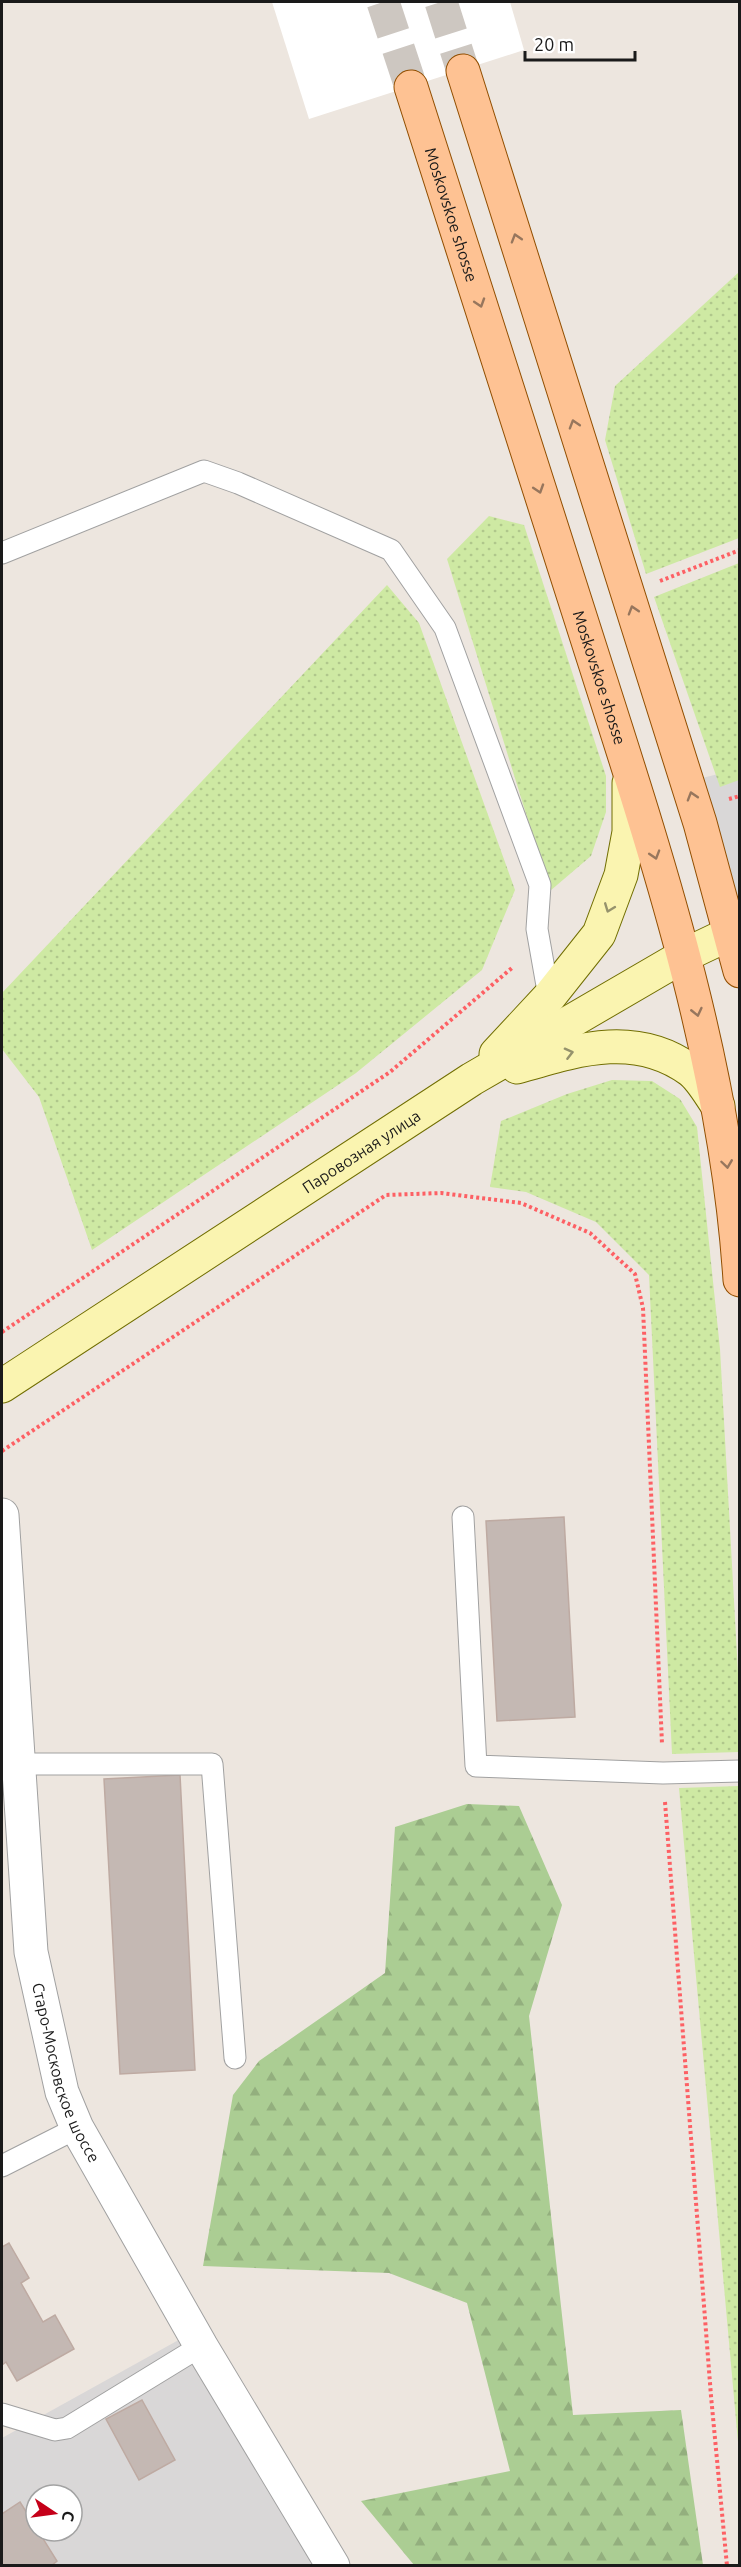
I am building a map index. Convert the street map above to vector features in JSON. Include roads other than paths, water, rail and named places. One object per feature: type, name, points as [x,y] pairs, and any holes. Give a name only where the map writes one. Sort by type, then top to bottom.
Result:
[{"type":"main road","points":[[463,71],[700,823],[740,971]]},
{"type":"main road","name":"Moskovskoe shosse","points":[[411,87],[628,768],[685,955],[718,1106],[736,1230],[740,1280]]},
{"type":"main road","points":[[472,1079],[549,997],[599,934],[621,875],[629,832],[628,768]]},
{"type":"main road","name":"Паровозная улица","points":[[2,1386],[472,1079],[685,955],[731,933]]},
{"type":"main road","points":[[472,1079],[575,1051],[624,1045],[662,1055],[691,1071],[718,1106]]},
{"type":"street","name":"Старо-Московское шоссе","points":[[2,1515],[31,1952],[62,2092],[77,2128],[201,2346],[333,2565]]},
{"type":"lane","points":[[2,553],[204,471],[238,483],[391,550],[445,628],[540,885],[537,929],[549,997]]},
{"type":"lane","points":[[463,1517],[476,1766],[663,1773],[740,1771]]},
{"type":"lane","points":[[17,1764],[212,1764],[235,2058]]},
{"type":"lane","points":[[2,2166],[77,2128]]},
{"type":"lane","points":[[2,2414],[55,2430],[67,2428],[201,2346]]},
{"type":"tunnel","points":[[383,2],[411,87]]},
{"type":"tunnel","points":[[441,2],[463,71]]}]
